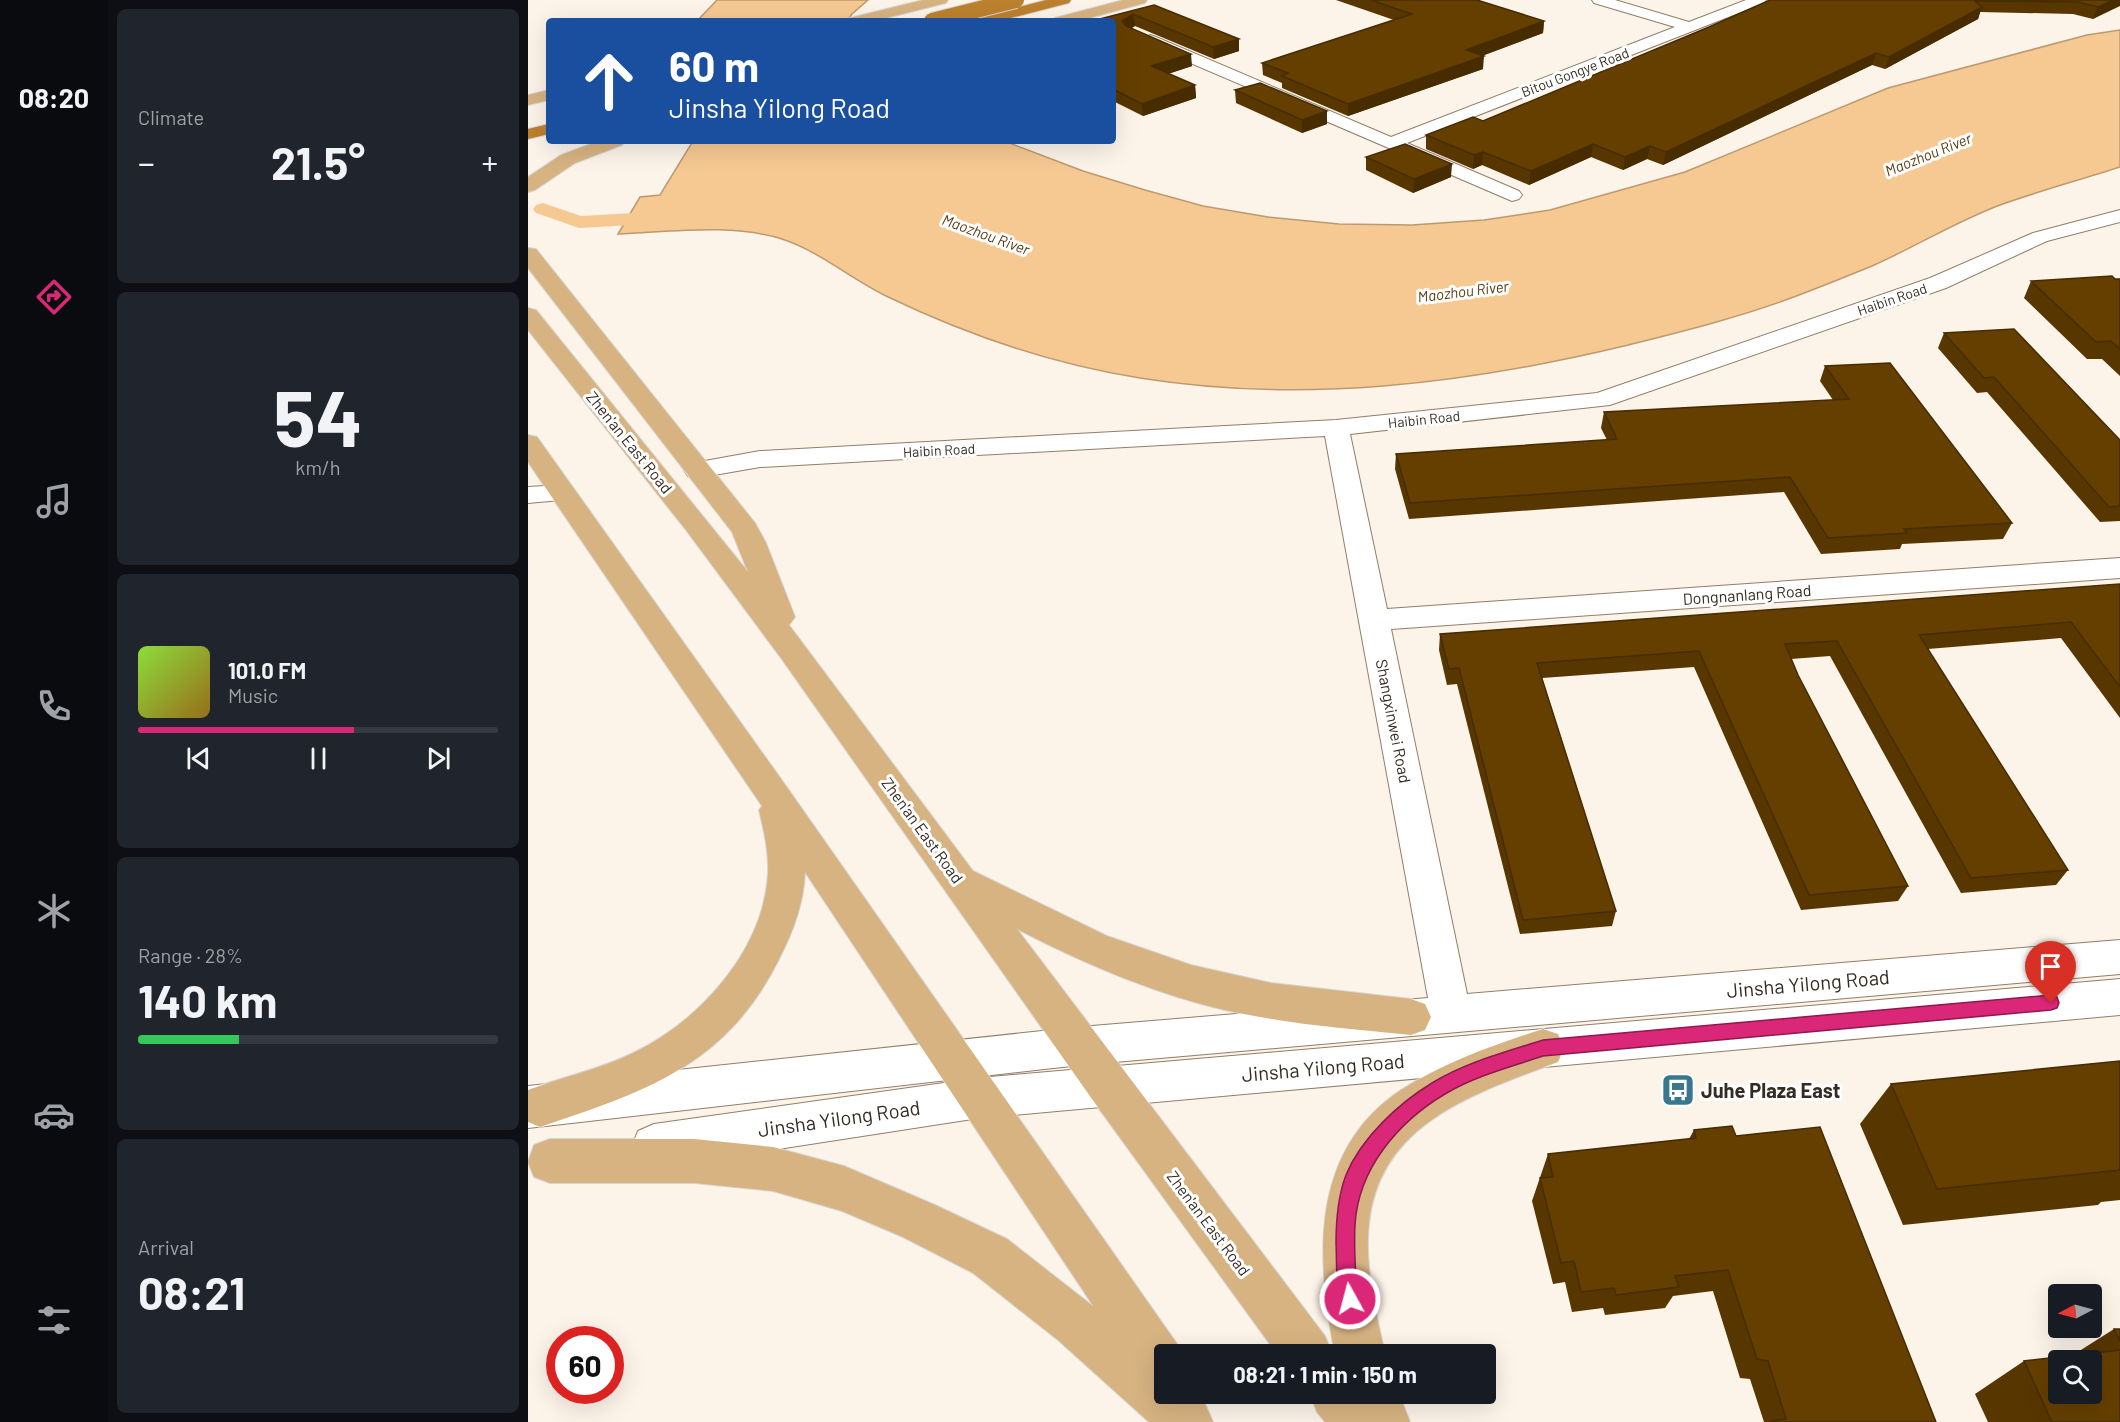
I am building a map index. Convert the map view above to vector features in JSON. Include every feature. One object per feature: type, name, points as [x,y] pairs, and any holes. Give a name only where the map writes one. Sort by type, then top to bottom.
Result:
[{"type":"highway","points":[[944,18],[1016,0]]},
{"type":"highway","points":[[993,18],[1064,0]]},
{"type":"highway","points":[[528,120],[546,116]]},
{"type":"highway","points":[[528,134],[546,130]]},
{"type":"main road","points":[[868,18],[943,0],[942,9],[946,18]]},
{"type":"main road","points":[[1074,18],[1147,2]]},
{"type":"main road","points":[[1096,18],[1147,2]]},
{"type":"main road","points":[[528,95],[546,93]]},
{"type":"main road","points":[[528,100],[546,94]]},
{"type":"main road","points":[[538,157],[589,144]]},
{"type":"main road","points":[[528,186],[568,159],[608,144]]},
{"type":"main road","points":[[528,254],[745,529],[792,650]]},
{"type":"main road","name":"Zhen'an East Road","points":[[528,315],[689,515],[792,650],[1107,1085],[1299,1344]]},
{"type":"main road","points":[[529,445],[545,494],[774,796],[1154,1354]]},
{"type":"main road","points":[[534,1107],[615,1081],[650,1066],[687,1041],[723,1009],[753,972],[775,926],[786,882],[785,841],[774,796]]},
{"type":"main road","points":[[960,880],[1069,937],[1174,978],[1224,992],[1273,1001],[1411,1017]]},
{"type":"main road","points":[[1358,1344],[1347,1281],[1346,1223],[1354,1179],[1379,1140],[1405,1113],[1439,1088],[1487,1066],[1543,1048]]},
{"type":"main road","points":[[539,1162],[694,1161],[773,1169],[844,1189],[919,1221],[990,1256],[1075,1323],[1187,1422]]},
{"type":"main road","points":[[1188,1404],[1200,1422]]},
{"type":"main road","points":[[1342,1404],[1356,1422]]},
{"type":"main road","points":[[1378,1404],[1384,1422]]},
{"type":"street","points":[[1599,0],[1691,27]]},
{"type":"street","name":"Bitou Gongye Road","points":[[1391,143],[1759,0]]},
{"type":"street","points":[[1134,33],[1512,195]]},
{"type":"street","name":"Haibin Road","points":[[697,470],[760,459],[1336,428],[1601,400],[1938,283],[2040,237],[2120,216]]},
{"type":"street","name":"Shangxinwei Road","points":[[1336,428],[1451,1014]]},
{"type":"street","name":"Dongnanlang Road","points":[[1374,620],[2120,567]]},
{"type":"street","name":"Jinsha Yilong Road","points":[[534,1107],[1080,1046],[2120,957]]},
{"type":"street","name":"Jinsha Yilong Road","points":[[539,1162],[979,1098],[2120,997]]},
{"type":"water","points":[[717,0],[868,0],[849,18],[700,18]]},
{"type":"water","name":"Maozhou River","points":[[2120,30],[2120,167],[2000,205],[1872,266],[1750,312],[1624,346],[1504,371],[1444,380],[1323,389],[1262,389],[1201,386],[1140,378],[1042,356],[947,323],[886,296],[822,258],[782,239],[742,231],[722,230],[618,234],[640,197],[660,195],[691,144],[1012,144],[1083,171],[1145,190],[1203,206],[1268,217],[1339,224],[1412,225],[1484,220],[1550,210],[1685,172],[1888,88],[2087,35]]},
{"type":"building","points":[[1371,0],[1477,0],[1544,21],[1466,50],[1484,56],[1348,104],[1282,76],[1288,73],[1262,63],[1412,14]]},
{"type":"building","points":[[1770,0],[2113,0],[2098,7],[2078,2],[1975,1],[1982,7],[1889,57],[1876,53],[1666,152],[1650,146],[1625,157],[1593,144],[1531,171],[1483,152],[1474,155],[1426,135],[1473,117],[1483,121]]},
{"type":"building","points":[[1154,5],[1239,39],[1213,47],[1133,14],[1122,21],[1126,26],[1191,54],[1151,66],[1195,85],[1142,104],[1116,91],[1116,18],[1104,18]]},
{"type":"building","points":[[1260,83],[1327,111],[1302,120],[1235,90]]},
{"type":"building","points":[[1405,144],[1452,164],[1414,179],[1366,157]]},
{"type":"building","points":[[2112,276],[2120,279],[2120,349],[2111,341],[2096,342],[2031,281]]},
{"type":"building","points":[[2014,329],[2120,440],[2120,506],[2109,507],[1994,377],[1984,378],[1944,333]]},
{"type":"building","points":[[1890,363],[2012,523],[1904,529],[1907,533],[1828,538],[1790,477],[1410,503],[1396,454],[1617,439],[1604,412],[1849,399],[1825,366]]},
{"type":"building","points":[[2120,584],[2120,687],[2071,622],[1919,635],[2068,870],[1971,878],[1837,641],[1785,644],[1798,675],[1908,886],[1809,895],[1699,651],[1537,663],[1616,911],[1523,920],[1459,668],[1449,669],[1440,634]]},
{"type":"building","points":[[2120,1061],[2120,1170],[1937,1189],[1891,1084]]},
{"type":"building","points":[[1732,1126],[1736,1136],[1820,1127],[1936,1422],[1771,1422],[1786,1419],[1768,1361],[1757,1359],[1728,1270],[1675,1276],[1679,1287],[1616,1295],[1614,1288],[1581,1292],[1574,1261],[1561,1263],[1540,1178],[1553,1177],[1548,1154],[1696,1138],[1694,1130]]},
{"type":"building","points":[[2114,1329],[2120,1329],[2120,1341]]},
{"type":"building","points":[[2120,1350],[2120,1422],[2052,1422],[2024,1361],[2048,1358],[2048,1404],[2102,1404],[2102,1352]]},
{"type":"waterway","points":[[543,209],[579,222],[670,217]]},
{"type":"place","name":"Juhe Plaza East","points":[[1678,1090]]},
{"type":"route","points":[[1350,1299],[1347,1281],[1346,1223],[1354,1179],[1379,1140],[1405,1113],[1439,1088],[1487,1066],[1543,1048],[2051,1003]]}]
